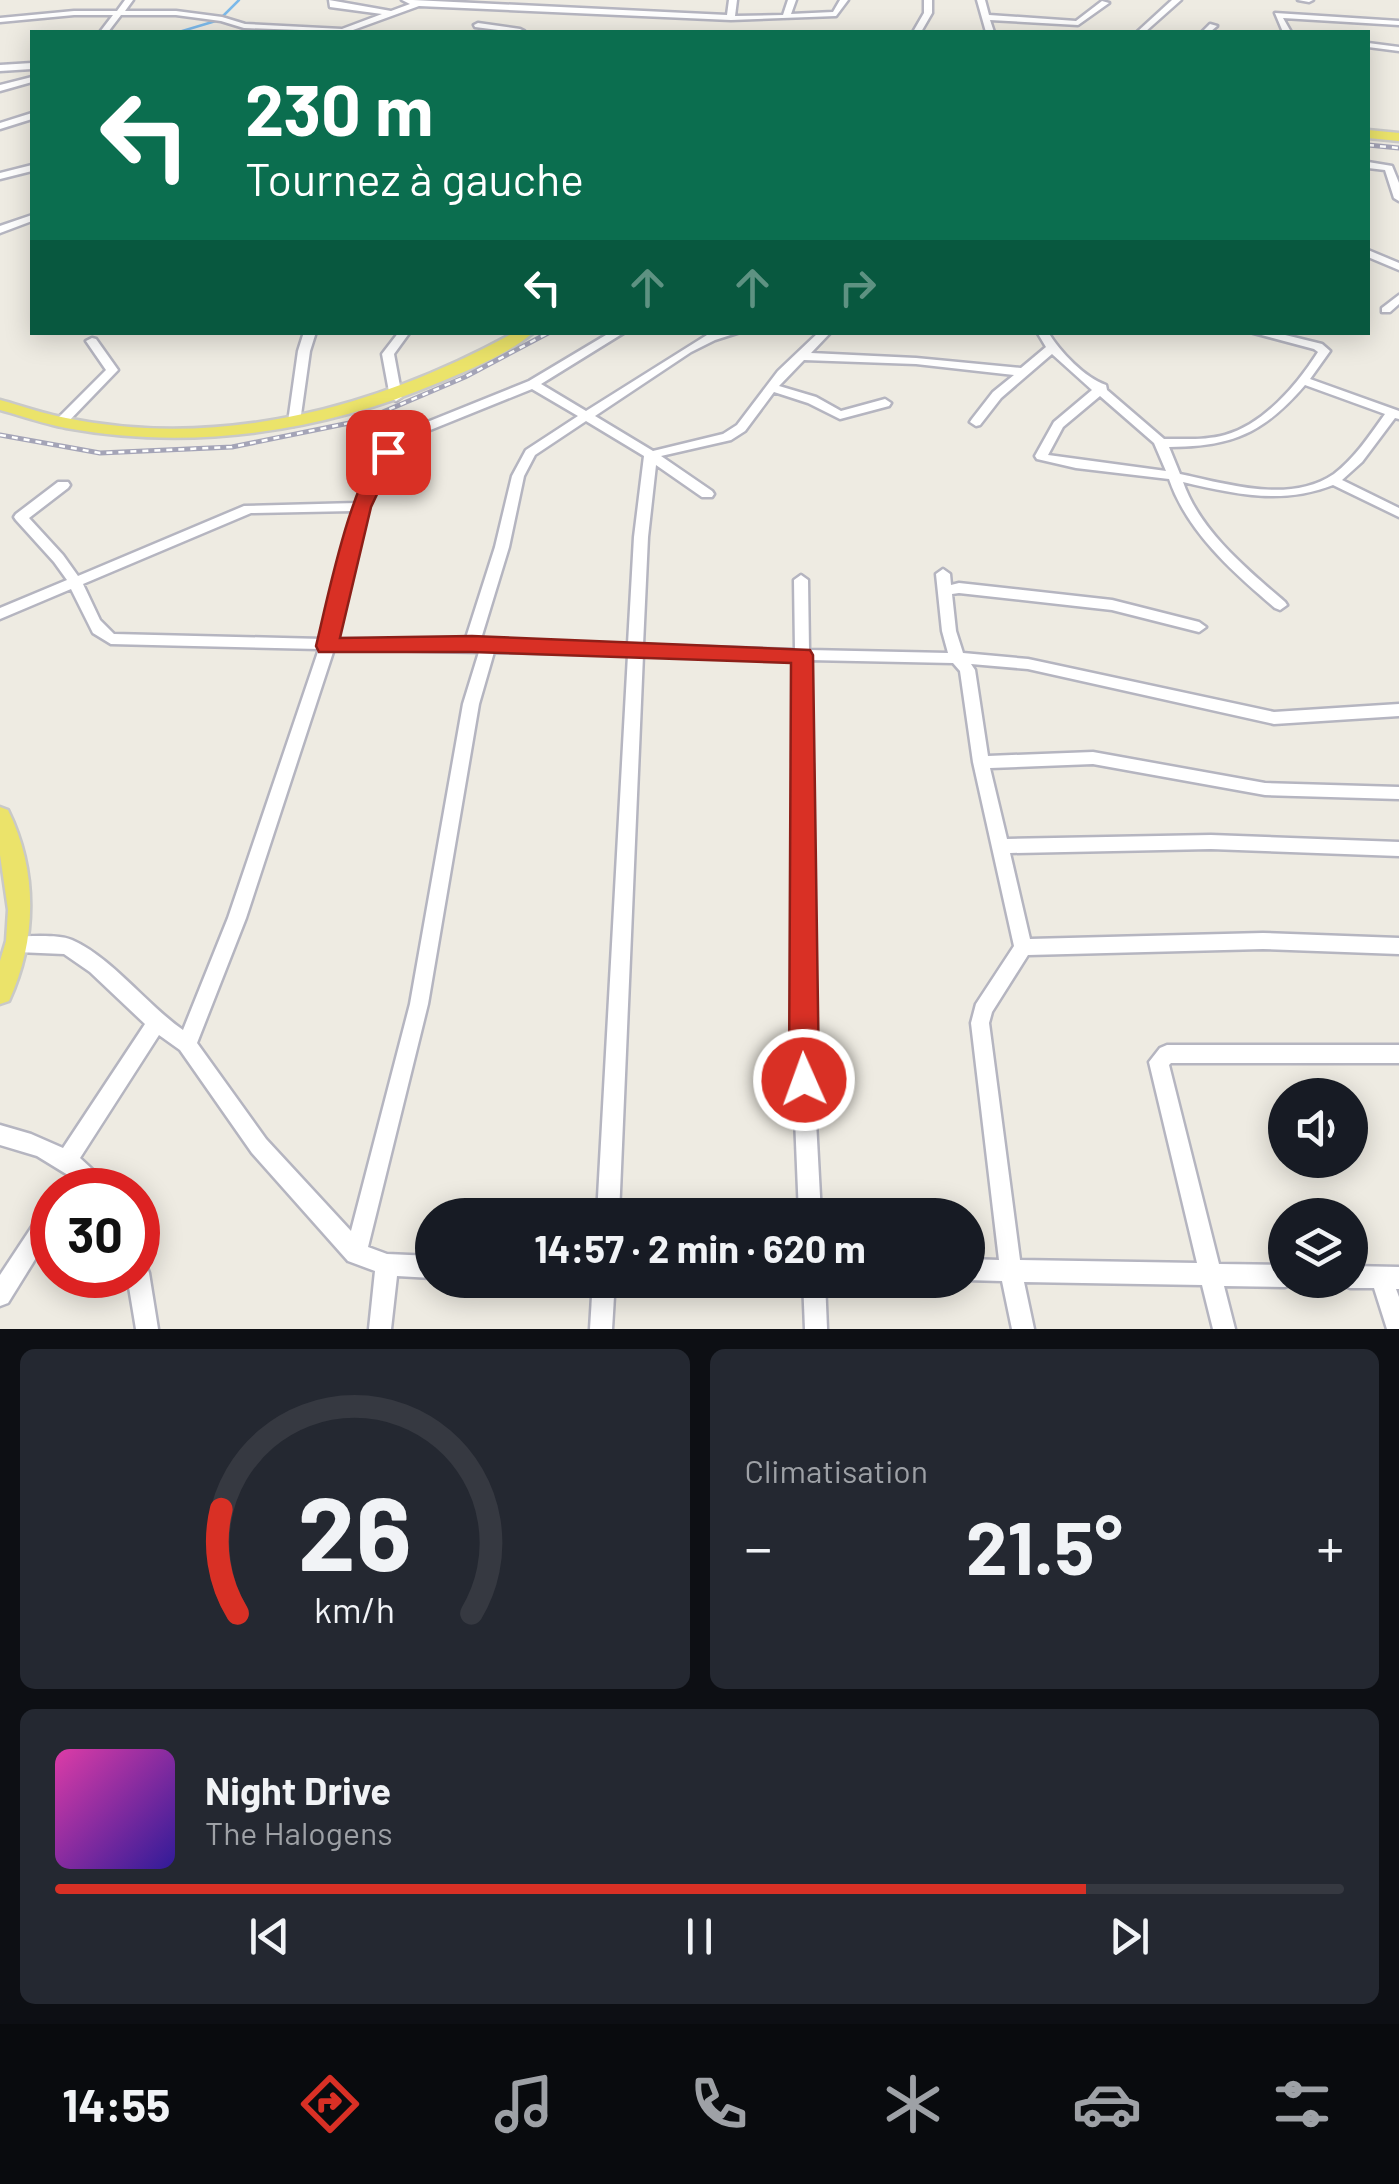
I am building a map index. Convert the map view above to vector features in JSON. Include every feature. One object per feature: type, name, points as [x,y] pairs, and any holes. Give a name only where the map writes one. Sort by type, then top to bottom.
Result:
[{"type":"main road","points":[[1370,134],[1399,138]]},
{"type":"main road","points":[[0,405],[60,422],[123,431],[181,432],[294,422],[396,396],[477,361],[523,335]]},
{"type":"main road","points":[[0,816],[20,917],[18,944],[0,993]]},
{"type":"street","points":[[106,30],[129,0]]},
{"type":"street","points":[[338,0],[331,4],[392,13]]},
{"type":"street","points":[[406,0],[416,4],[668,18],[836,14],[844,0]]},
{"type":"street","points":[[346,30],[432,0]]},
{"type":"street","points":[[588,13],[591,0]]},
{"type":"street","points":[[731,18],[733,0]]},
{"type":"street","points":[[786,17],[792,0]]},
{"type":"street","points":[[918,30],[928,12],[928,0]]},
{"type":"street","points":[[980,0],[989,30]]},
{"type":"street","points":[[1093,0],[1111,2]]},
{"type":"street","points":[[1143,30],[1177,0]]},
{"type":"street","points":[[986,17],[1078,23],[1111,2]]},
{"type":"street","points":[[521,30],[536,10]]},
{"type":"street","points":[[0,20],[119,13],[198,15],[240,29],[274,30]]},
{"type":"street","points":[[1286,30],[1278,14],[1399,24]]},
{"type":"street","points":[[665,30],[668,18]]},
{"type":"street","points":[[478,25],[508,30]]},
{"type":"street","points":[[1370,45],[1399,49]]},
{"type":"street","points":[[0,68],[30,66]]},
{"type":"street","points":[[0,88],[30,80]]},
{"type":"street","points":[[0,126],[30,117]]},
{"type":"street","points":[[0,176],[30,168]]},
{"type":"street","points":[[1394,168],[1399,198]]},
{"type":"street","points":[[0,230],[30,219]]},
{"type":"street","points":[[1370,254],[1399,267]]},
{"type":"street","points":[[1399,298],[1386,310],[1399,314]]},
{"type":"street","points":[[294,422],[309,335]]},
{"type":"street","points":[[396,396],[388,354],[404,335]]},
{"type":"street","points":[[187,1044],[237,918],[327,646],[361,507],[388,452],[404,436],[533,384],[615,335]]},
{"type":"street","points":[[356,1253],[419,1004],[481,644],[520,468],[530,453],[584,414],[701,342],[725,335]]},
{"type":"street","points":[[651,455],[726,437],[750,419],[772,388],[823,335]]},
{"type":"street","points":[[1044,335],[1051,349],[1102,388],[1160,443],[1187,505],[1230,560],[1280,604]]},
{"type":"street","points":[[1160,443],[1205,443],[1244,433],[1304,381],[1324,352],[1322,348],[1268,335]]},
{"type":"street","points":[[60,422],[112,370],[92,341]]},
{"type":"street","points":[[976,422],[997,394],[1051,349]]},
{"type":"street","points":[[803,356],[916,361],[1024,372]]},
{"type":"street","points":[[1102,388],[1058,425],[1041,456],[1176,476],[1204,485],[1284,494],[1333,480],[1396,413],[1304,381]]},
{"type":"street","points":[[533,384],[708,494]]},
{"type":"street","points":[[772,388],[812,400],[840,415],[885,403]]},
{"type":"street","points":[[609,1198],[640,537],[651,455]]},
{"type":"street","points":[[1333,480],[1399,513]]},
{"type":"street","points":[[63,484],[21,518],[42,537],[76,582],[92,621],[111,639],[327,646],[481,644],[957,658],[1046,667],[1274,718],[1399,710]]},
{"type":"street","points":[[0,614],[250,509],[361,507]]},
{"type":"street","points":[[943,574],[949,630],[957,658],[967,670],[981,762],[1023,948],[983,1010],[980,1023],[1023,1329]]},
{"type":"street","points":[[801,580],[802,1046],[809,1198]]},
{"type":"street","points":[[945,591],[959,588],[1076,600],[1147,612],[1198,627]]},
{"type":"street","points":[[981,762],[1093,758],[1265,789],[1399,793]]},
{"type":"street","points":[[999,846],[1211,842],[1399,849]]},
{"type":"street","points":[[1023,948],[1263,941],[1399,946]]},
{"type":"street","points":[[18,944],[67,946],[96,966],[156,1024],[187,1044],[260,1146],[356,1253],[387,1265],[415,1266]]},
{"type":"street","points":[[76,1168],[156,1024]]},
{"type":"street","points":[[1224,1329],[1159,1062],[1166,1054],[1399,1054]]},
{"type":"street","points":[[0,1135],[36,1144],[66,1168]]},
{"type":"street","points":[[0,1295],[30,1248]]},
{"type":"street","points":[[380,1329],[387,1265]]},
{"type":"street","points":[[985,1270],[1268,1276]]},
{"type":"street","points":[[1390,1278],[1398,1329]]},
{"type":"street","points":[[142,1298],[147,1329]]},
{"type":"street","points":[[601,1329],[603,1298]]},
{"type":"street","points":[[815,1298],[816,1329]]},
{"type":"waterway","points":[[186,30],[219,20],[239,0]]},
{"type":"railway","points":[[1370,145],[1399,148]]},
{"type":"railway","points":[[0,435],[100,453],[232,447],[364,420],[465,377],[544,335]]},
{"type":"route","points":[[388,452],[361,507],[327,646],[472,644],[802,655],[800,868],[804,1080]]}]
